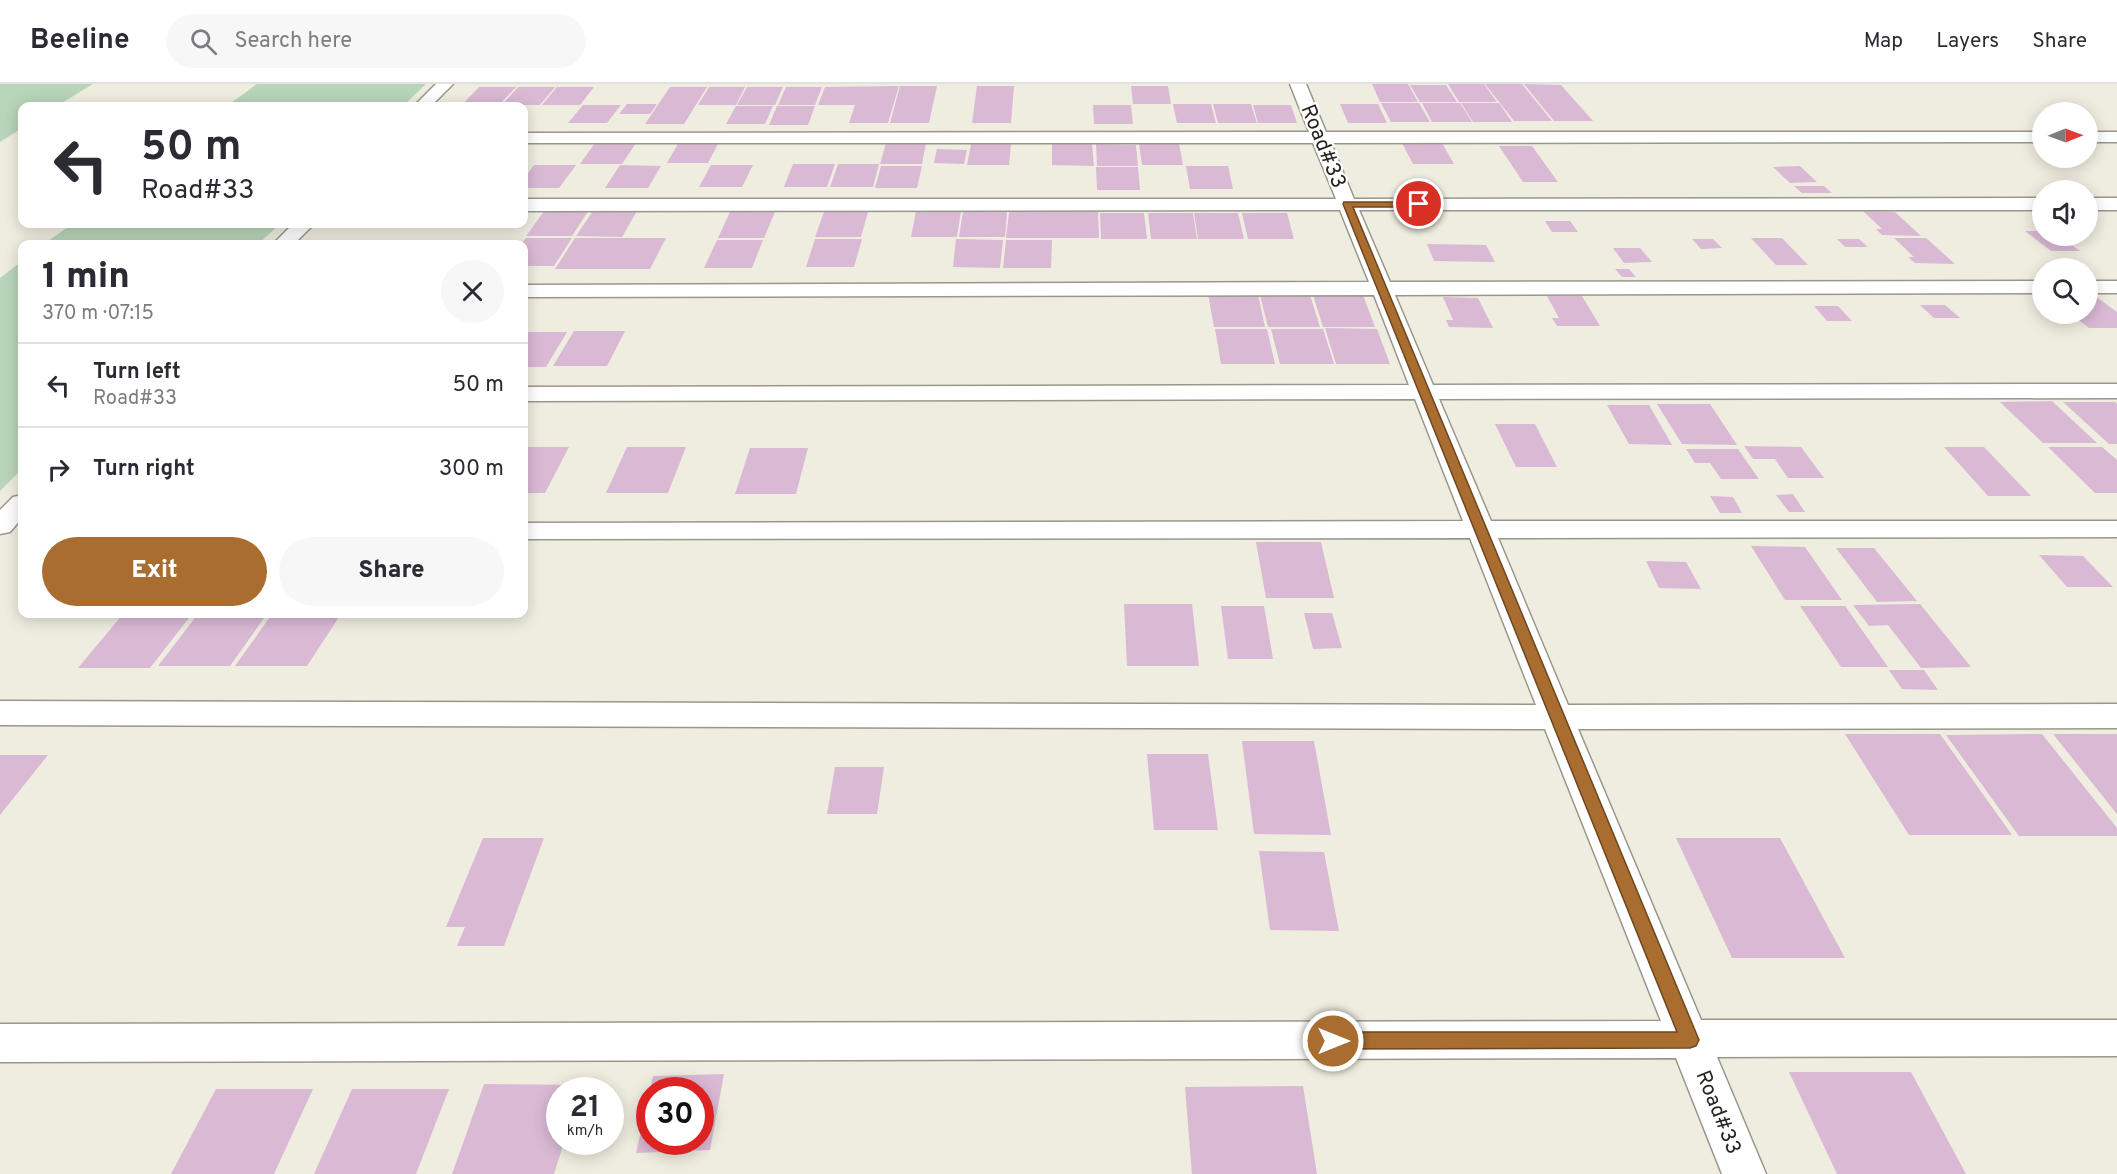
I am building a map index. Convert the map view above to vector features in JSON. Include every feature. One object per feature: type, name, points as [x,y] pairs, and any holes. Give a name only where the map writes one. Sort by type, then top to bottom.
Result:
[{"type":"street","points":[[426,102],[445,84]]},
{"type":"street","name":"Road#33","points":[[1298,84],[1744,1174]]},
{"type":"street","points":[[528,138],[2032,137]]},
{"type":"street","points":[[2098,137],[2117,137]]},
{"type":"street","points":[[528,205],[2032,204]]},
{"type":"street","points":[[2098,204],[2117,204]]},
{"type":"street","points":[[287,240],[300,228]]},
{"type":"street","points":[[528,291],[2032,287]]},
{"type":"street","points":[[2098,287],[2117,287]]},
{"type":"street","points":[[528,394],[2117,391]]},
{"type":"street","points":[[0,526],[18,507]]},
{"type":"street","points":[[528,531],[2117,530]]},
{"type":"street","points":[[0,533],[18,533]]},
{"type":"street","points":[[0,713],[2117,716]]},
{"type":"street","points":[[0,1044],[2117,1038]]},
{"type":"green space","points":[[0,84],[93,84],[64,102],[18,102],[18,131],[0,142]]},
{"type":"green space","points":[[257,84],[426,84],[407,102],[232,102]]},
{"type":"green space","points":[[66,228],[276,228],[262,240],[50,240]]},
{"type":"green space","points":[[18,264],[18,473],[0,491],[0,278]]},
{"type":"building","points":[[1372,84],[1408,84],[1418,102],[1380,102]]},
{"type":"building","points":[[1448,84],[1484,84],[1497,102],[1459,102]]},
{"type":"building","points":[[1485,84],[1522,84],[1552,121],[1514,121]]},
{"type":"building","points":[[1524,84],[1561,85],[1593,121],[1554,121]]},
{"type":"building","points":[[1410,85],[1446,85],[1457,102],[1420,102]]},
{"type":"building","points":[[899,86],[888,123],[849,123],[855,105],[818,105],[825,87]]},
{"type":"building","points":[[900,86],[937,86],[929,123],[890,123]]},
{"type":"building","points":[[977,86],[1014,86],[1011,123],[972,123]]},
{"type":"building","points":[[1131,86],[1168,86],[1171,104],[1133,104]]},
{"type":"building","points":[[479,87],[516,87],[502,102],[465,102]]},
{"type":"building","points":[[518,87],[555,87],[540,105],[528,105],[528,102],[505,102]]},
{"type":"building","points":[[557,87],[594,87],[580,105],[542,105]]},
{"type":"building","points":[[670,87],[707,87],[684,124],[645,124]]},
{"type":"building","points":[[709,87],[745,87],[736,105],[698,105]]},
{"type":"building","points":[[747,87],[783,87],[775,105],[737,105]]},
{"type":"building","points":[[786,87],[822,87],[815,105],[778,105]]},
{"type":"building","points":[[1381,103],[1419,103],[1430,122],[1391,122]]},
{"type":"building","points":[[1422,103],[1460,103],[1472,122],[1432,122]]},
{"type":"building","points":[[1461,103],[1499,103],[1512,122],[1473,122]]},
{"type":"building","points":[[627,104],[657,104],[650,114],[619,114]]},
{"type":"building","points":[[1173,104],[1211,104],[1216,123],[1177,123]]},
{"type":"building","points":[[1213,104],[1251,104],[1257,123],[1218,123]]},
{"type":"building","points":[[1340,104],[1378,104],[1387,123],[1348,123]]},
{"type":"building","points":[[583,105],[621,105],[607,123],[568,123]]},
{"type":"building","points":[[1093,105],[1131,105],[1133,124],[1094,124]]},
{"type":"building","points":[[1253,105],[1291,105],[1297,123],[1258,123]]},
{"type":"building","points":[[736,106],[773,106],[765,124],[726,124]]},
{"type":"building","points":[[777,106],[815,106],[808,125],[769,125]]},
{"type":"building","points":[[679,142],[719,142],[708,163],[667,163]]},
{"type":"building","points":[[595,143],[636,143],[622,164],[580,164]]},
{"type":"building","points":[[886,143],[926,143],[922,164],[880,164]]},
{"type":"building","points":[[1402,143],[1442,143],[1454,164],[1413,164]]},
{"type":"building","points":[[971,144],[1011,144],[1009,165],[967,165]]},
{"type":"building","points":[[1052,144],[1092,144],[1094,166],[1052,165]]},
{"type":"building","points":[[1096,144],[1136,145],[1138,166],[1097,166]]},
{"type":"building","points":[[1139,144],[1179,144],[1183,165],[1142,165]]},
{"type":"building","points":[[1499,146],[1532,146],[1558,182],[1523,182]]},
{"type":"building","points":[[937,149],[967,150],[964,164],[934,163]]},
{"type":"building","points":[[793,164],[835,164],[827,187],[784,187]]},
{"type":"building","points":[[838,164],[879,164],[873,187],[830,187]]},
{"type":"building","points":[[534,165],[576,165],[559,188],[528,188],[528,173]]},
{"type":"building","points":[[620,165],[661,166],[648,188],[605,188]]},
{"type":"building","points":[[711,165],[753,165],[742,187],[699,187]]},
{"type":"building","points":[[881,166],[922,166],[917,188],[875,188]]},
{"type":"building","points":[[1186,166],[1228,166],[1233,189],[1190,189]]},
{"type":"building","points":[[1800,166],[1817,182],[1790,183],[1773,167]]},
{"type":"building","points":[[1096,167],[1138,167],[1140,190],[1097,190]]},
{"type":"building","points":[[1794,186],[1824,186],[1832,193],[1802,193]]},
{"type":"building","points":[[545,210],[589,210],[572,236],[526,236]]},
{"type":"building","points":[[593,211],[637,211],[622,237],[576,236]]},
{"type":"building","points":[[916,211],[961,211],[957,237],[911,237]]},
{"type":"building","points":[[963,211],[1007,212],[1005,237],[959,237]]},
{"type":"building","points":[[1863,211],[1895,212],[1921,236],[1882,235],[1876,229],[1882,229]]},
{"type":"building","points":[[730,212],[775,212],[764,238],[718,238]]},
{"type":"building","points":[[824,212],[868,212],[861,237],[815,237]]},
{"type":"building","points":[[1009,212],[1098,212],[1099,238],[1006,238]]},
{"type":"building","points":[[1100,213],[1144,213],[1147,239],[1101,239]]},
{"type":"building","points":[[1148,213],[1193,213],[1197,239],[1151,239]]},
{"type":"building","points":[[1194,213],[1238,213],[1244,239],[1198,239]]},
{"type":"building","points":[[1242,213],[1287,213],[1294,239],[1248,239]]},
{"type":"building","points":[[1545,221],[1570,221],[1578,232],[1552,232]]},
{"type":"building","points":[[526,238],[572,238],[554,266],[528,266],[528,240],[524,240]]},
{"type":"building","points":[[575,238],[666,238],[650,269],[555,269]]},
{"type":"building","points":[[1751,238],[1782,238],[1808,265],[1776,265]]},
{"type":"building","points":[[1894,238],[1926,238],[1955,264],[1915,263],[1908,257],[1914,257]]},
{"type":"building","points":[[815,239],[862,239],[854,267],[806,267]]},
{"type":"building","points":[[956,239],[1003,240],[1000,268],[953,267]]},
{"type":"building","points":[[1692,239],[1713,239],[1722,248],[1701,249]]},
{"type":"building","points":[[1837,239],[1859,239],[1868,247],[1845,247]]},
{"type":"building","points":[[717,240],[763,240],[752,268],[704,268]]},
{"type":"building","points":[[1006,240],[1052,240],[1051,268],[1003,268]]},
{"type":"building","points":[[1427,244],[1486,245],[1495,262],[1434,261]]},
{"type":"building","points":[[2044,246],[2073,246],[2080,251],[2051,251]]},
{"type":"building","points":[[1613,248],[1640,248],[1652,262],[1624,263]]},
{"type":"building","points":[[1615,269],[1629,269],[1636,277],[1622,277]]},
{"type":"building","points":[[1208,294],[1258,295],[1265,327],[1214,327]]},
{"type":"building","points":[[1260,295],[1310,295],[1320,327],[1268,327]]},
{"type":"building","points":[[1313,295],[1363,295],[1375,327],[1323,327]]},
{"type":"building","points":[[1547,296],[1582,296],[1600,326],[1557,326],[1552,318],[1559,318]]},
{"type":"building","points":[[1443,297],[1478,298],[1493,328],[1449,327],[1446,320],[1453,320]]},
{"type":"building","points":[[2098,298],[2117,312],[2117,328],[2089,328],[2084,324],[2098,324]]},
{"type":"building","points":[[1920,305],[1945,305],[1960,318],[1934,318]]},
{"type":"building","points":[[1814,306],[1838,306],[1852,321],[1827,321]]},
{"type":"building","points":[[1325,328],[1377,329],[1390,364],[1336,364]]},
{"type":"building","points":[[1215,329],[1267,329],[1275,364],[1221,364]]},
{"type":"building","points":[[1271,329],[1323,329],[1334,364],[1280,364]]},
{"type":"building","points":[[574,331],[625,331],[607,366],[553,366]]},
{"type":"building","points":[[528,332],[567,332],[546,367],[528,367]]},
{"type":"building","points":[[2052,401],[2097,443],[2043,443],[2000,402]]},
{"type":"building","points":[[2063,402],[2115,402],[2117,404],[2117,444],[2109,444]]},
{"type":"building","points":[[1657,404],[1710,404],[1737,445],[1682,444]]},
{"type":"building","points":[[1607,405],[1649,405],[1672,445],[1629,444]]},
{"type":"building","points":[[1495,424],[1535,424],[1557,467],[1516,467]]},
{"type":"building","points":[[1744,446],[1801,447],[1824,478],[1788,478],[1775,459],[1753,459]]},
{"type":"building","points":[[528,447],[569,447],[545,493],[528,493]]},
{"type":"building","points":[[627,447],[686,447],[668,493],[606,493]]},
{"type":"building","points":[[1944,447],[1984,447],[2031,496],[1988,496]]},
{"type":"building","points":[[2048,447],[2102,447],[2117,460],[2117,493],[2095,493]]},
{"type":"building","points":[[750,448],[808,448],[796,494],[735,494]]},
{"type":"building","points":[[1686,449],[1738,449],[1759,479],[1721,479],[1710,463],[1695,463]]},
{"type":"building","points":[[1793,494],[1805,512],[1789,512],[1776,495]]},
{"type":"building","points":[[1710,496],[1733,497],[1742,513],[1720,513]]},
{"type":"building","points":[[1256,542],[1321,542],[1334,598],[1266,598]]},
{"type":"building","points":[[1751,546],[1805,547],[1842,600],[1785,600]]},
{"type":"building","points":[[1836,548],[1874,548],[1917,601],[1877,602]]},
{"type":"building","points":[[2039,555],[2083,556],[2113,587],[2067,587]]},
{"type":"building","points":[[1646,561],[1686,562],[1701,589],[1659,588]]},
{"type":"building","points":[[1124,604],[1192,604],[1199,666],[1127,666]]},
{"type":"building","points":[[1920,604],[1971,667],[1921,668],[1888,625],[1869,626],[1853,605]]},
{"type":"building","points":[[1221,606],[1264,606],[1273,659],[1228,659]]},
{"type":"building","points":[[1800,606],[1845,606],[1888,667],[1841,667]]},
{"type":"building","points":[[1304,613],[1332,613],[1342,648],[1313,649]]},
{"type":"building","points":[[120,618],[189,618],[150,668],[78,668]]},
{"type":"building","points":[[195,618],[264,618],[230,666],[158,666]]},
{"type":"building","points":[[269,618],[338,618],[307,666],[235,666]]},
{"type":"building","points":[[1889,670],[1924,670],[1938,690],[1902,689]]},
{"type":"building","points":[[1845,734],[1940,734],[2012,835],[1909,835]]},
{"type":"building","points":[[2042,734],[2117,828],[2117,836],[2019,836],[1946,735]]},
{"type":"building","points":[[2053,734],[2117,734],[2117,814]]},
{"type":"building","points":[[1242,741],[1314,741],[1331,835],[1254,834]]},
{"type":"building","points":[[1147,754],[1208,754],[1218,830],[1154,830]]},
{"type":"building","points":[[0,755],[48,755],[0,815]]},
{"type":"building","points":[[835,767],[884,767],[877,814],[827,814]]},
{"type":"building","points":[[483,838],[544,838],[504,946],[457,946],[465,927],[446,927]]},
{"type":"building","points":[[1676,838],[1780,838],[1845,958],[1732,958]]},
{"type":"building","points":[[1259,851],[1324,852],[1339,931],[1270,930]]},
{"type":"building","points":[[1789,1072],[1911,1072],[1966,1174],[1837,1174]]},
{"type":"building","points":[[724,1074],[714,1128],[714,1077],[653,1076]]},
{"type":"building","points":[[484,1084],[546,1085],[546,1155],[560,1155],[554,1174],[452,1174]]},
{"type":"building","points":[[1303,1086],[1317,1174],[1192,1174],[1185,1087]]},
{"type":"building","points":[[216,1089],[313,1089],[274,1174],[171,1174]]},
{"type":"building","points":[[352,1089],[449,1089],[416,1174],[314,1174]]},
{"type":"route","points":[[1333,1041],[1690,1040],[1347,204],[1419,204]]}]
